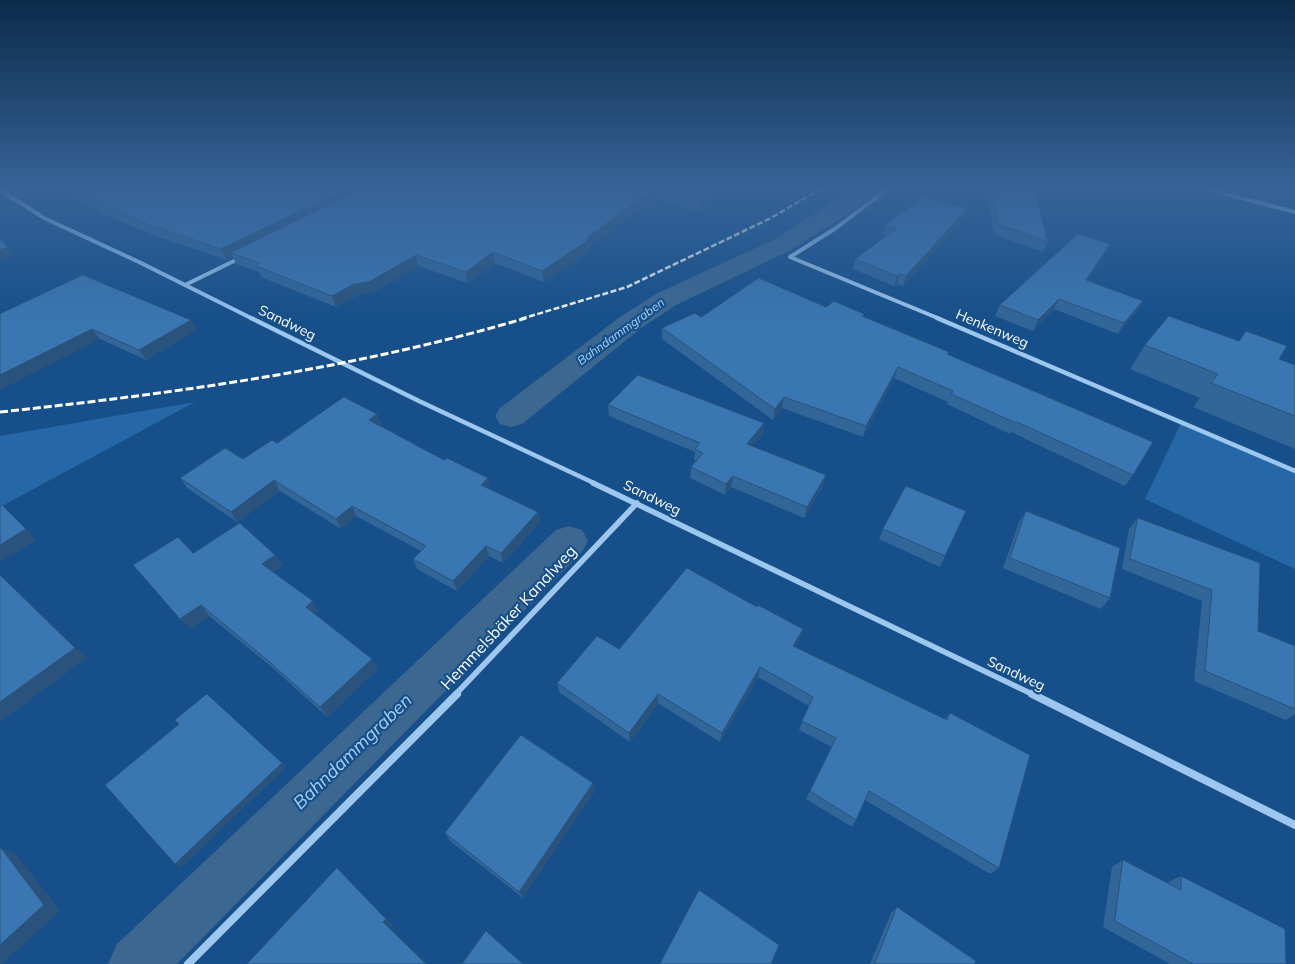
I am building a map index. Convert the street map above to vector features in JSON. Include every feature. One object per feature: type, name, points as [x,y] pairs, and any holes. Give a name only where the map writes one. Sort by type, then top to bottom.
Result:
[{"type":"street","name":"Sandweg","points":[[78,234],[421,402],[637,502],[838,602],[1041,698],[1295,825]]},
{"type":"street","name":"Henkenweg","points":[[827,234],[790,257],[984,337],[1295,471]]},
{"type":"street","points":[[185,285],[246,255]]},
{"type":"street","name":"Hemmelsbäker Kanalweg","points":[[188,964],[490,660],[637,502]]},
{"type":"shaded area","points":[[195,402],[0,507],[0,436]]},
{"type":"shaded area","points":[[1181,423],[1295,471],[1295,569],[1145,499]]},
{"type":"building","points":[[177,234],[252,234],[221,249]]},
{"type":"building","points":[[270,234],[592,234],[587,238],[590,239],[542,271],[493,252],[466,272],[416,255],[369,282],[354,284],[332,296],[256,266],[260,263],[231,253]]},
{"type":"building","points":[[889,234],[944,234],[906,276],[900,274],[897,276],[855,259]]},
{"type":"building","points":[[1026,234],[1046,234],[1048,242]]},
{"type":"building","points":[[1078,234],[1110,244],[1086,280],[1143,301],[1124,323],[1059,299],[1038,320],[1000,305]]},
{"type":"building","points":[[0,239],[8,247],[0,250]]},
{"type":"building","points":[[83,275],[191,320],[139,350],[92,329],[0,375],[0,314]]},
{"type":"building","points":[[759,278],[826,307],[834,301],[864,314],[862,316],[949,352],[947,354],[1153,442],[1133,475],[951,394],[953,391],[898,367],[866,426],[784,397],[775,409],[662,328],[695,313],[701,317]]},
{"type":"building","points":[[1169,316],[1239,341],[1246,331],[1287,346],[1279,359],[1295,365],[1295,416],[1211,383],[1218,374],[1145,345]]},
{"type":"building","points":[[638,375],[764,423],[747,444],[826,475],[807,507],[733,476],[726,484],[691,467],[703,453],[695,449],[700,443],[608,405]]},
{"type":"building","points":[[344,397],[377,414],[369,420],[444,460],[447,458],[488,478],[481,485],[538,512],[501,553],[486,546],[453,581],[413,559],[426,546],[352,506],[336,519],[274,480],[231,512],[180,478],[225,448],[243,459],[272,440],[277,443]]},
{"type":"building","points":[[906,486],[966,511],[945,556],[883,529]]},
{"type":"building","points":[[2,505],[26,529],[0,545],[0,506]]},
{"type":"building","points":[[1026,511],[1120,548],[1110,598],[1010,558]]},
{"type":"building","points":[[1138,518],[1260,563],[1258,631],[1295,646],[1295,709],[1205,671],[1212,590],[1130,559]]},
{"type":"building","points":[[240,523],[275,555],[262,564],[313,601],[306,607],[372,659],[320,707],[201,605],[180,619],[133,565],[178,537],[193,553]]},
{"type":"building","points":[[687,568],[757,607],[758,605],[803,629],[793,646],[947,720],[950,713],[1030,755],[999,868],[869,791],[856,820],[810,791],[836,738],[802,721],[813,697],[760,667],[722,733],[658,694],[629,733],[557,683],[597,636],[619,649]]},
{"type":"building","points":[[0,575],[75,648],[0,702]]},
{"type":"building","points":[[207,694],[282,763],[175,864],[105,785],[179,724],[175,720]]},
{"type":"building","points":[[521,735],[593,783],[519,892],[445,833]]},
{"type":"building","points":[[0,849],[44,905],[0,945]]},
{"type":"building","points":[[1123,860],[1181,890],[1181,876],[1285,929],[1286,964],[1193,964],[1115,921]]},
{"type":"building","points":[[337,868],[386,919],[383,922],[426,964],[247,964]]},
{"type":"building","points":[[699,890],[779,945],[771,964],[660,964]]},
{"type":"building","points":[[897,907],[976,961],[975,964],[875,964]]},
{"type":"building","points":[[486,931],[523,964],[462,964]]},
{"type":"waterway","name":"Bahndammgraben","points":[[511,416],[630,323],[667,299],[782,245],[799,234]]},
{"type":"waterway","name":"Bahndammgraben","points":[[137,964],[569,541]]},
{"type":"railway","points":[[521,319],[627,287],[738,234]]},
{"type":"railway","points":[[0,412],[133,396],[265,377],[396,352],[526,318]]}]
